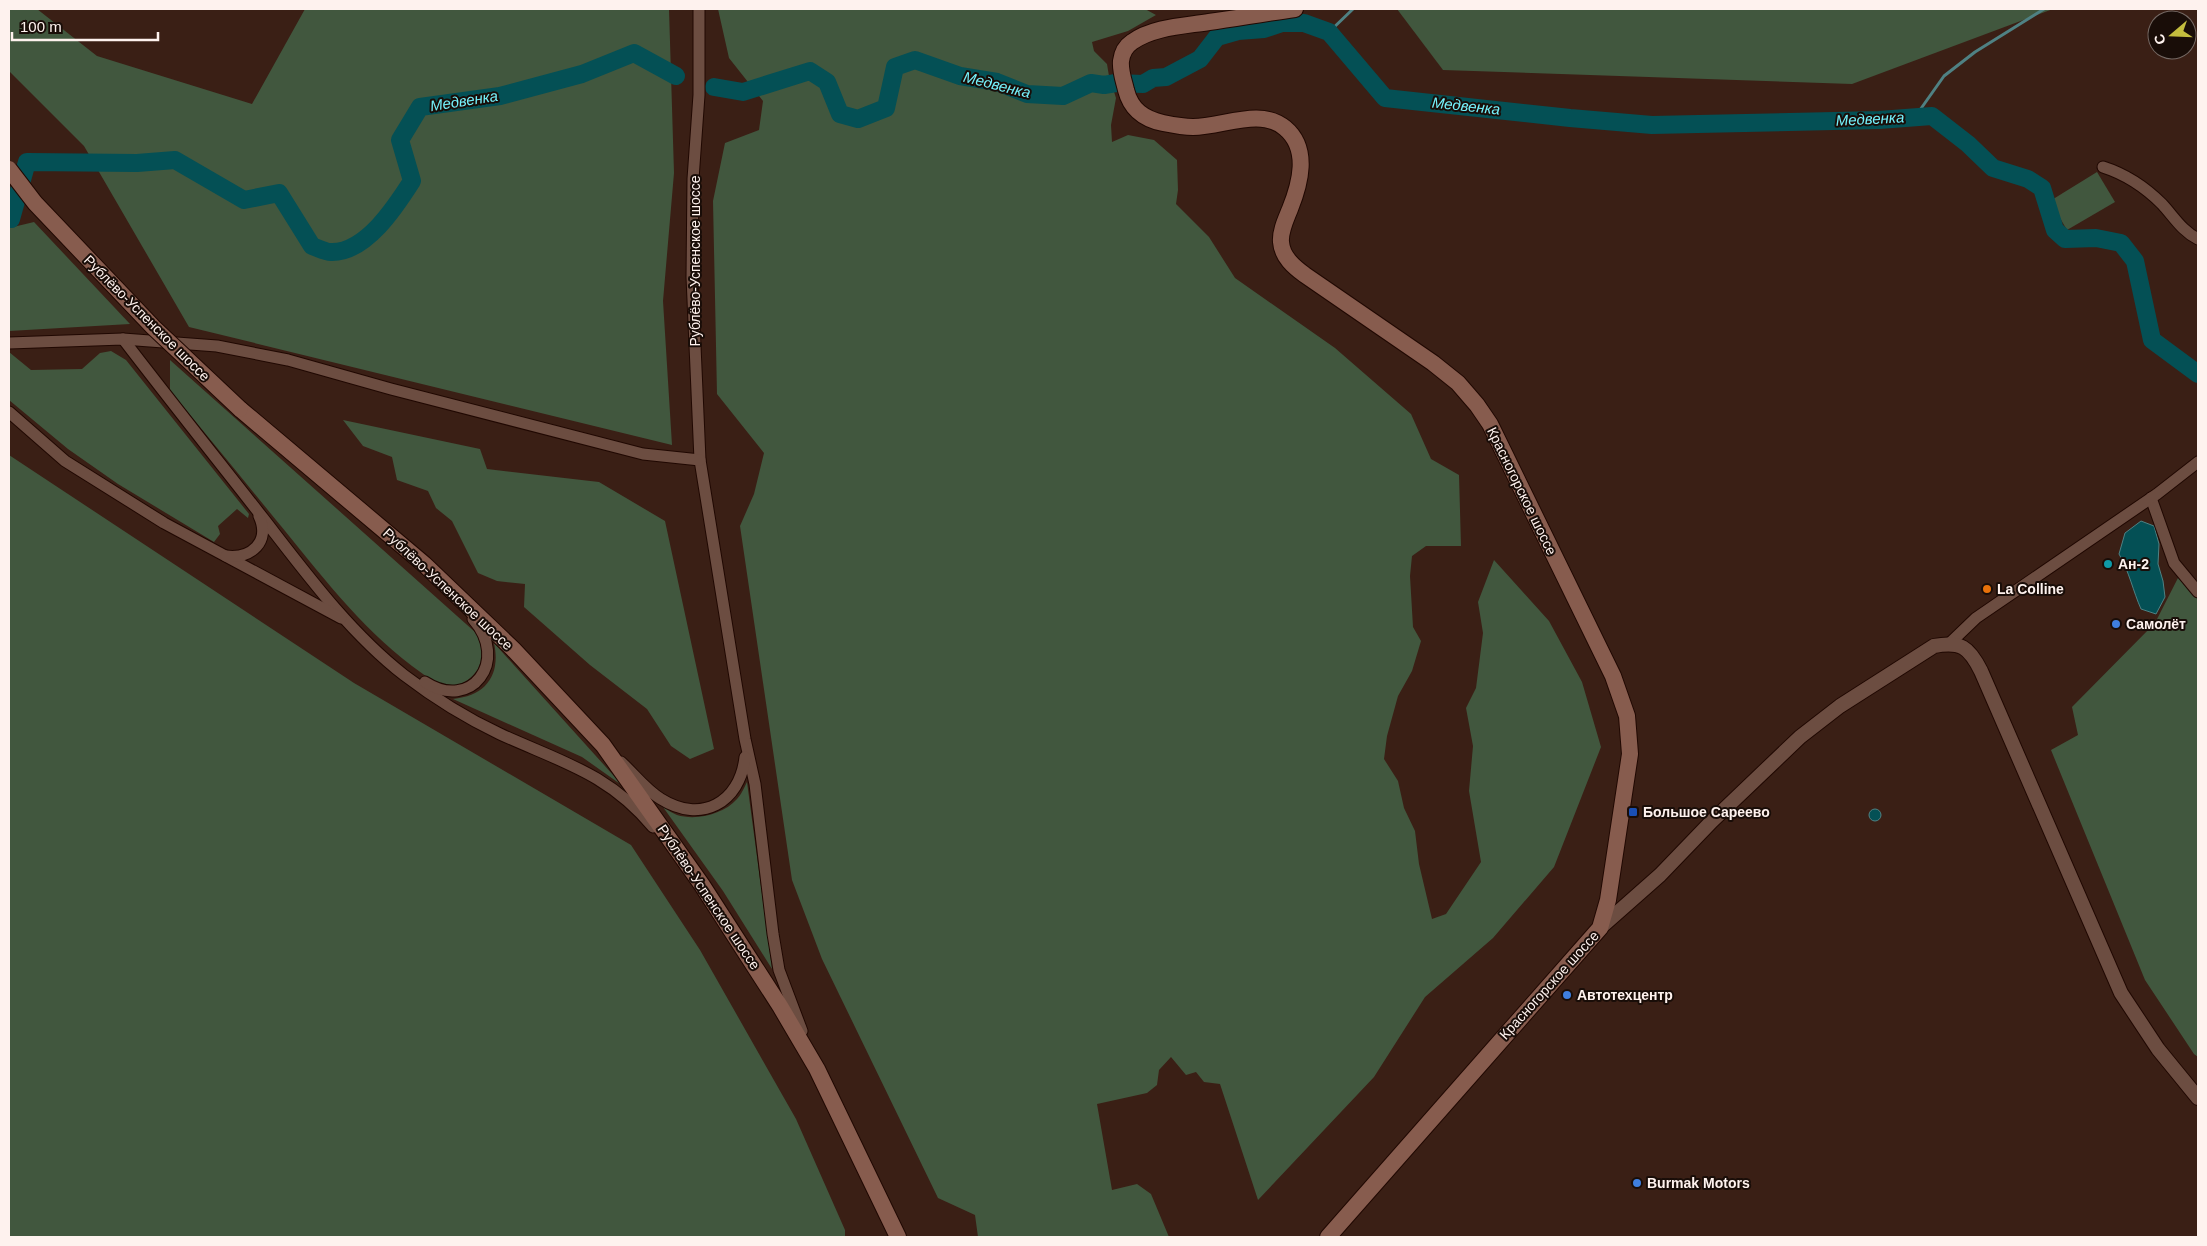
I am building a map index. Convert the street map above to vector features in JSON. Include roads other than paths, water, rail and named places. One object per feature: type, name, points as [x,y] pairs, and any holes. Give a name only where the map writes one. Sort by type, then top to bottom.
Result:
[{"type":"main road","name":"Красногорское шоссе","points":[[1295,9],[1156,31],[1131,42],[1125,48],[1121,57],[1120,67],[1128,97],[1135,110],[1146,118],[1175,125],[1194,127],[1260,118],[1275,121],[1286,128],[1294,138],[1300,151],[1302,164],[1300,182],[1284,226],[1281,242],[1285,255],[1293,266],[1305,275],[1433,362],[1458,383],[1477,405],[1490,424],[1613,676],[1627,716],[1630,754],[1608,900],[1600,928],[1328,1237]]},
{"type":"main road","name":"Рублёво-Успенское шоссе","points":[[9,169],[34,203],[153,327],[240,409],[424,564],[513,649],[603,745],[702,885],[780,1006],[817,1069],[898,1237]]},
{"type":"street","name":"Рублёво-Успенское шоссе","points":[[699,9],[699,95],[694,179],[692,277],[700,460],[754,784],[779,970],[817,1069]]},
{"type":"street","points":[[2103,167],[2121,172],[2160,203],[2187,233],[2198,239]]},
{"type":"street","points":[[9,342],[123,339],[217,346],[288,360],[391,389],[643,454],[700,460]]},
{"type":"street","points":[[123,339],[299,564],[377,651],[402,674],[460,714],[499,734],[587,772],[604,782],[624,797],[651,824],[702,885]]},
{"type":"street","points":[[9,412],[65,461],[222,555],[349,622]]},
{"type":"street","points":[[1950,643],[1976,618],[2151,498],[2198,462]]},
{"type":"street","points":[[2151,498],[2174,563],[2198,592]]},
{"type":"street","points":[[222,555],[245,556],[258,546],[262,539],[262,530],[261,520],[255,508]]},
{"type":"street","points":[[377,651],[436,690],[443,691],[469,687],[485,670],[489,653],[484,634],[424,564]]},
{"type":"street","points":[[1600,928],[1660,875],[1712,821],[1800,737],[1840,706],[1934,646],[1950,643],[1963,647],[1974,656],[2121,993],[2158,1049],[2198,1098]]},
{"type":"street","points":[[603,745],[660,799],[692,810],[708,809],[722,803],[735,791],[744,771],[747,746]]},
{"type":"water","points":[[2141,521],[2154,526],[2159,544],[2158,564],[2165,597],[2156,614],[2141,609],[2126,567],[2119,554],[2125,533]]},
{"type":"water","points":[[1875,809],[1881,815],[1875,821],[1869,815]]},
{"type":"waterway","points":[[1329,32],[1353,9]]},
{"type":"waterway","points":[[1915,117],[1944,76],[1975,52],[2044,9]]},
{"type":"waterway","name":"Медвенка","points":[[714,87],[743,92],[810,71],[827,82],[840,114],[858,119],[886,108],[895,67],[915,60],[960,76],[997,82],[1027,94],[1063,96],[1091,83],[1104,85],[1116,83],[1143,84],[1153,78],[1166,77],[1200,59],[1217,37],[1238,31],[1264,29],[1282,23],[1304,23],[1329,32],[1385,98],[1652,125],[1879,120],[1932,116],[1968,144],[1993,168],[2028,179],[2042,188],[2055,230],[2065,239],[2096,238],[2121,243],[2135,261],[2152,340],[2198,374]]},
{"type":"waterway","name":"Медвенка","points":[[9,219],[11,219],[27,162],[137,163],[175,160],[244,200],[279,193],[312,246],[329,252],[344,250],[368,237],[379,226],[398,203],[412,181],[400,140],[420,107],[500,96],[582,74],[634,53],[676,76]]},
{"type":"place","name":"Ан-2","points":[[2108,564]]},
{"type":"place","name":"La Colline","points":[[1987,589]]},
{"type":"place","name":"Самолёт","points":[[2116,624]]},
{"type":"place","name":"Большое Сареево","points":[[1633,812]]},
{"type":"place","name":"Автотехцентр","points":[[1567,995]]},
{"type":"place","name":"Burmak Motors","points":[[1637,1183]]}]
